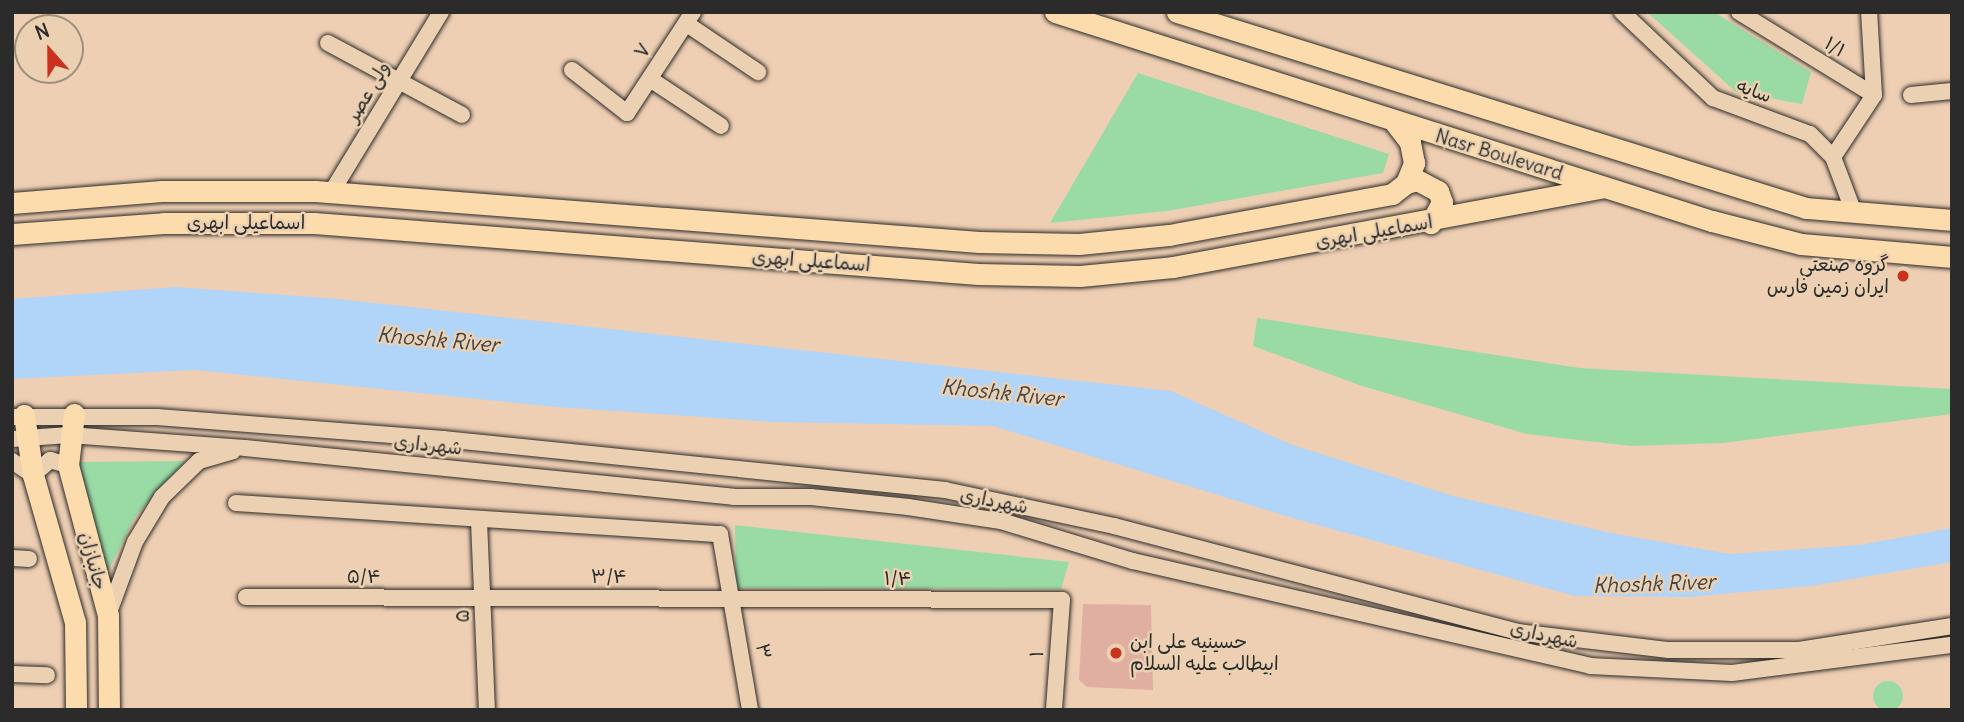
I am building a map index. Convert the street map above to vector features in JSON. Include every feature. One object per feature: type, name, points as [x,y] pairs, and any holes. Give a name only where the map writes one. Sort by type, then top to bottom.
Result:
[{"type":"main road","name":"Nasr Boulevard","points":[[1055,12],[1395,123],[1801,244],[1952,257]]},
{"type":"main road","name":"Nasr Boulevard","points":[[1177,12],[1224,19],[1724,185],[1806,208],[1952,220]]},
{"type":"main road","points":[[1395,123],[1412,152],[1406,183],[1429,183],[1438,191],[1442,202],[1431,223]]},
{"type":"main road","name":"اسماعیلی ابهری","points":[[12,203],[162,191],[331,193],[979,242],[1079,244],[1169,235],[1371,201],[1406,183]]},
{"type":"main road","name":"اسماعیلی ابهری","points":[[12,234],[164,223],[314,223],[978,274],[1080,276],[1173,267],[1431,223],[1604,187]]},
{"type":"main road","name":"جانبازان","points":[[74,414],[69,435],[68,465],[107,615],[109,710]]},
{"type":"main road","name":"جانبازان","points":[[18,416],[20,438],[75,622],[76,710]]},
{"type":"street","name":"ولی عصر","points":[[331,193],[441,12]]},
{"type":"street","name":"سایه","points":[[1622,12],[1713,98],[1811,134],[1833,158],[1854,213]]},
{"type":"street","name":"۱/۱","points":[[1739,12],[1874,95]]},
{"type":"street","points":[[1833,158],[1874,95],[1869,12]]},
{"type":"street","points":[[690,18],[758,72]]},
{"type":"street","name":"۷","points":[[572,70],[627,113],[690,18]]},
{"type":"street","points":[[328,43],[462,115]]},
{"type":"street","points":[[650,79],[721,126]]},
{"type":"street","points":[[1910,95],[1952,91]]},
{"type":"street","name":"شهرداری","points":[[18,416],[74,414],[443,439],[945,490],[1128,529],[1517,632],[1669,650],[1799,650],[1952,626]]},
{"type":"street","name":"شهرداری","points":[[20,438],[69,435],[246,448],[734,496],[811,497],[1001,522],[1133,561],[1590,666],[1731,673],[1952,645]]},
{"type":"street","points":[[107,615],[135,542],[162,497],[199,461],[246,448]]},
{"type":"street","points":[[12,461],[33,475],[50,460],[68,465]]},
{"type":"street","points":[[236,503],[478,522]]},
{"type":"street","name":"۵","points":[[478,522],[487,710]]},
{"type":"street","name":"۳","points":[[478,522],[720,534],[734,599],[750,710]]},
{"type":"street","points":[[12,558],[29,559]]},
{"type":"street","name":"۵/۴","points":[[246,597],[483,598]]},
{"type":"street","name":"۳/۴","points":[[483,598],[734,599]]},
{"type":"street","name":"۱/۴","points":[[734,599],[1062,600]]},
{"type":"street","name":"۱","points":[[1054,710],[1062,600]]},
{"type":"street","points":[[12,674],[47,675]]},
{"type":"green space","points":[[1647,12],[1714,12],[1811,72],[1802,104],[1736,92]]},
{"type":"green space","points":[[1138,73],[1389,154],[1383,173],[1167,211],[1050,223]]},
{"type":"green space","points":[[1257,318],[1580,368],[1952,389],[1952,414],[1723,443],[1631,446],[1527,434],[1362,386],[1253,346]]},
{"type":"green space","points":[[185,461],[135,517],[107,573],[76,462]]},
{"type":"green space","points":[[735,525],[1069,562],[1061,589],[736,588]]},
{"type":"green space","points":[[1888,681],[1894,682],[1902,690],[1902,702],[1894,710],[1888,711],[1882,710],[1874,702],[1873,696],[1874,690],[1882,682]]},
{"type":"water","name":"Khoshk River","points":[[176,287],[338,299],[1171,391],[1290,444],[1453,496],[1611,533],[1730,554],[1860,545],[1952,528],[1952,562],[1811,586],[1688,597],[1575,596],[1296,519],[993,426],[776,422],[556,407],[196,370],[12,379],[12,299]]},
{"type":"building","name":"حسینیه علی ابن ابیطالب علیه السلام","points":[[1083,604],[1151,605],[1153,690],[1087,687],[1079,680]]},
{"type":"place","name":"گروه صنعتی ایران زمین فارس","points":[[1903,276]]},
{"type":"place","name":"حسینیه علی ابن ابیطالب علیه السلام","points":[[1116,653]]}]
